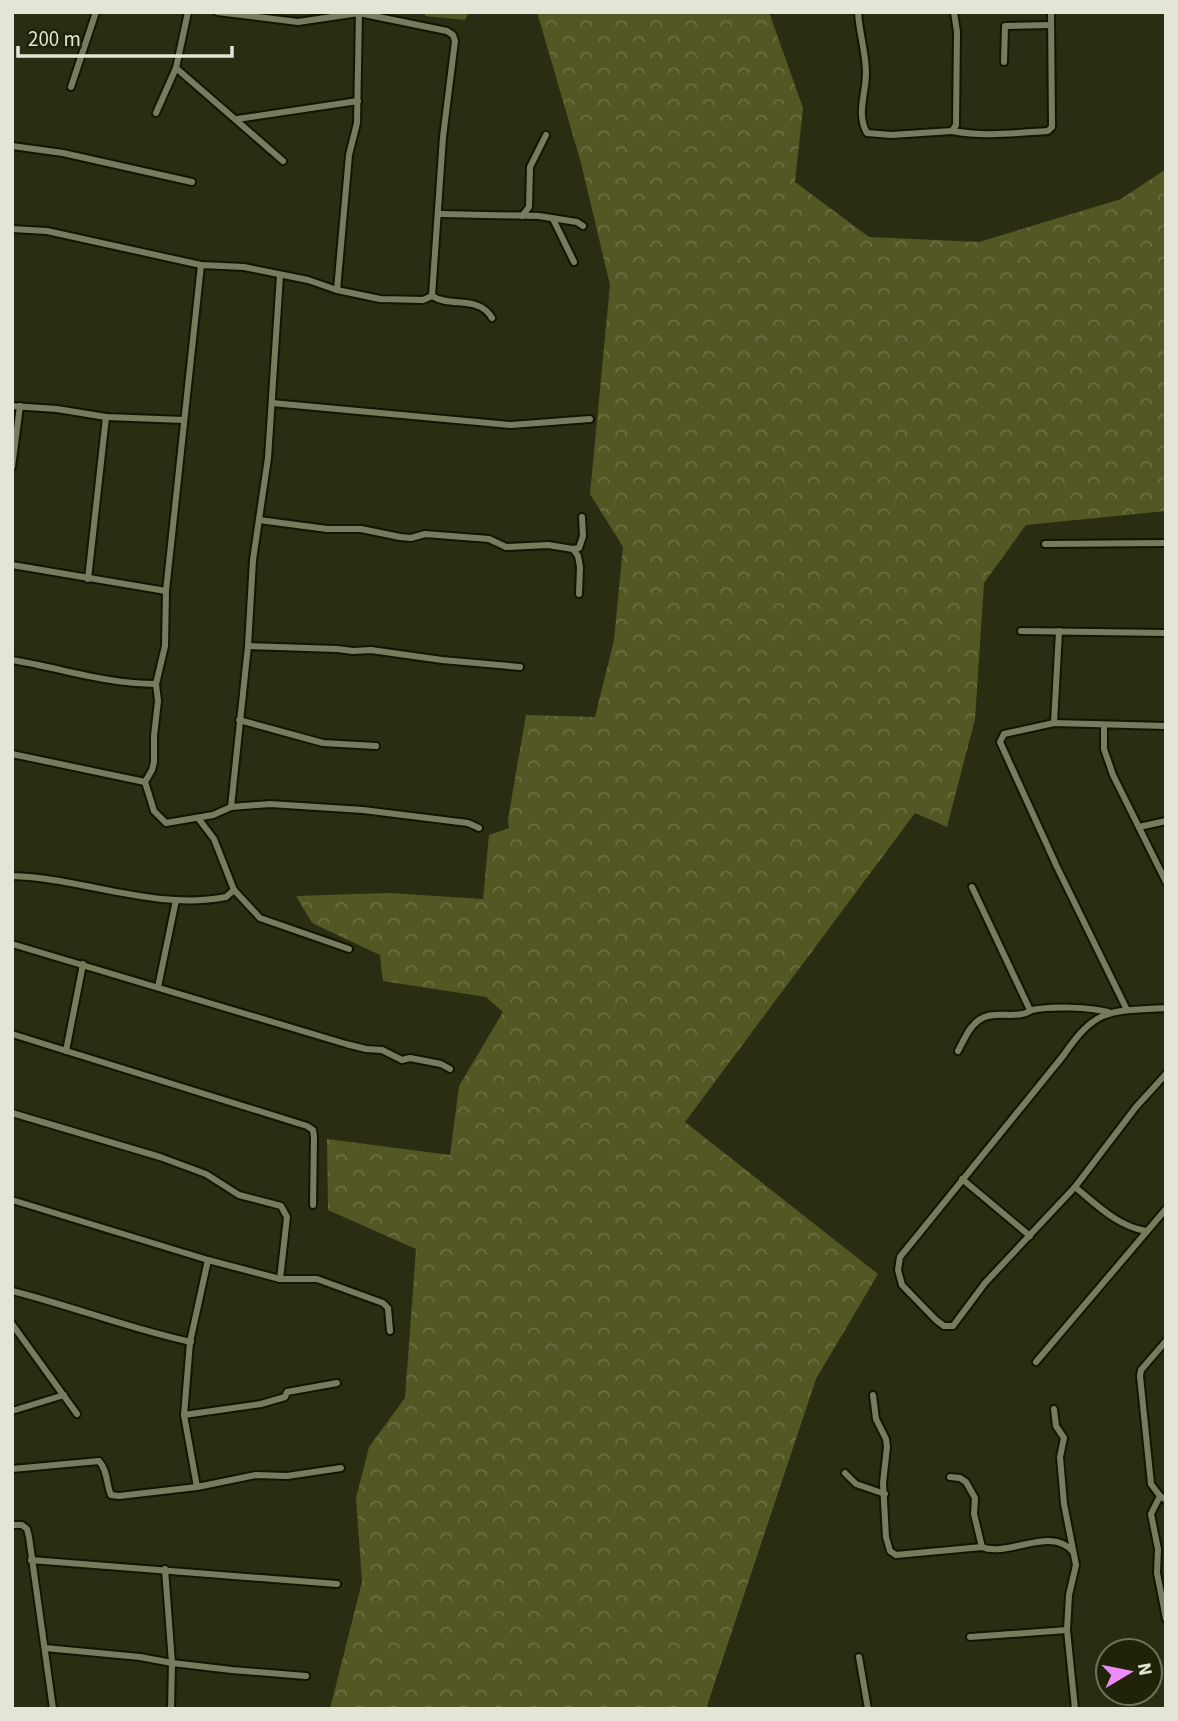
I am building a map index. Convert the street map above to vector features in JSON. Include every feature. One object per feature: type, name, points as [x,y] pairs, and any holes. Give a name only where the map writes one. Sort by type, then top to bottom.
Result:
[{"type":"street","points":[[71,87],[96,12]]},
{"type":"street","points":[[156,113],[176,68],[188,12]]},
{"type":"street","points":[[218,12],[262,15],[298,22],[359,13],[447,31],[455,38],[443,137],[440,214],[432,296]]},
{"type":"street","points":[[858,12],[866,72],[861,113],[863,126],[867,133],[891,135],[952,131],[971,134],[1048,131],[1052,127],[1051,12]]},
{"type":"street","points":[[952,131],[956,125],[957,113],[957,32],[954,12]]},
{"type":"street","points":[[337,290],[349,155],[357,127],[359,13]]},
{"type":"street","points":[[1004,62],[1006,26],[1051,25]]},
{"type":"street","points":[[176,68],[283,161]]},
{"type":"street","points":[[237,120],[358,101]]},
{"type":"street","points":[[520,217],[529,207],[530,167],[546,135]]},
{"type":"street","points":[[12,146],[63,153],[192,182]]},
{"type":"street","points":[[440,214],[553,219],[577,222],[583,226]]},
{"type":"street","points":[[553,219],[574,262]]},
{"type":"street","points":[[12,229],[47,231],[201,265],[244,267],[380,299],[423,300],[432,296]]},
{"type":"street","points":[[201,265],[166,591],[165,646],[156,684],[158,701],[153,762],[152,771],[145,782],[154,811],[158,818],[166,823],[198,818],[231,807],[270,804],[335,807],[468,823],[479,828]]},
{"type":"street","points":[[231,807],[248,646],[253,560],[268,458],[280,275]]},
{"type":"street","points":[[432,296],[439,300],[482,306],[492,318]]},
{"type":"street","points":[[272,403],[511,425],[590,419]]},
{"type":"street","points":[[12,467],[16,406],[57,408],[106,417],[184,420]]},
{"type":"street","points":[[88,579],[106,417]]},
{"type":"street","points":[[259,520],[327,529],[361,529],[411,538],[425,534],[489,539],[506,547],[548,545],[573,549],[579,548],[581,543],[582,517]]},
{"type":"street","points":[[1045,544],[1166,543]]},
{"type":"street","points":[[573,549],[578,555],[580,567],[579,594]]},
{"type":"street","points":[[12,565],[166,591]]},
{"type":"street","points":[[1021,631],[1166,633]]},
{"type":"street","points":[[1054,723],[1059,631]]},
{"type":"street","points":[[248,646],[371,650],[520,667]]},
{"type":"street","points":[[12,660],[98,680],[156,684]]},
{"type":"street","points":[[239,720],[323,743],[376,746]]},
{"type":"street","points":[[1127,1010],[1000,746],[1001,738],[1004,734],[1054,723],[1166,726]]},
{"type":"street","points":[[1104,726],[1104,749],[1113,775],[1166,881]]},
{"type":"street","points":[[12,754],[145,782]]},
{"type":"street","points":[[198,818],[214,839],[234,890],[260,918],[349,949]]},
{"type":"street","points":[[1139,827],[1166,821]]},
{"type":"street","points":[[12,876],[72,882],[129,894],[176,900],[215,899],[226,897],[234,890]]},
{"type":"street","points":[[972,887],[1030,1010]]},
{"type":"street","points":[[158,987],[176,900]]},
{"type":"street","points":[[12,944],[346,1044],[382,1050],[402,1059],[441,1064],[450,1069]]},
{"type":"street","points":[[66,1051],[83,964]]},
{"type":"street","points":[[958,1051],[969,1031],[981,1018],[1021,1015],[1030,1010],[1095,1009],[1108,1012],[1166,1008]]},
{"type":"street","points":[[1108,1012],[1080,1031],[1055,1067],[900,1257],[898,1270],[902,1285],[936,1320],[944,1326],[953,1326],[985,1283],[1075,1187],[1136,1107],[1166,1074]]},
{"type":"street","points":[[12,1034],[307,1126],[313,1130],[314,1137],[313,1205]]},
{"type":"street","points":[[12,1113],[160,1157],[206,1174],[239,1195],[281,1206],[287,1217],[280,1279]]},
{"type":"street","points":[[962,1179],[1030,1236]]},
{"type":"street","points":[[1075,1187],[1115,1219],[1146,1231]]},
{"type":"street","points":[[12,1200],[208,1260],[280,1279],[317,1279],[379,1301],[388,1308],[390,1331]]},
{"type":"street","points":[[1036,1362],[1166,1209]]},
{"type":"street","points":[[197,1487],[184,1415],[191,1342],[208,1260]]},
{"type":"street","points":[[12,1291],[46,1299],[149,1333],[191,1342]]},
{"type":"street","points":[[12,1324],[77,1414]]},
{"type":"street","points":[[1166,1341],[1141,1370],[1140,1376],[1151,1484],[1163,1498],[1151,1514],[1158,1549],[1157,1573],[1166,1619]]},
{"type":"street","points":[[184,1415],[261,1404],[285,1397],[287,1392],[337,1383]]},
{"type":"street","points":[[12,1411],[64,1395]]},
{"type":"street","points":[[873,1395],[876,1419],[886,1439],[883,1483],[886,1494],[886,1537],[888,1549],[893,1553],[900,1555],[982,1547],[991,1550],[1027,1542],[1065,1544],[1073,1552]]},
{"type":"street","points":[[1054,1409],[1056,1426],[1064,1438],[1060,1462],[1064,1504],[1076,1565],[1069,1595],[1067,1630],[1075,1709]]},
{"type":"street","points":[[12,1469],[99,1461],[106,1472],[111,1495],[119,1496],[197,1487],[256,1475],[286,1476],[341,1468]]},
{"type":"street","points":[[845,1473],[856,1484],[886,1494]]},
{"type":"street","points":[[950,1477],[966,1482],[975,1497],[974,1514],[982,1547]]},
{"type":"street","points":[[12,1525],[22,1525],[27,1529],[46,1648],[52,1709]]},
{"type":"street","points":[[31,1560],[337,1584]]},
{"type":"street","points":[[164,1569],[172,1663],[171,1709]]},
{"type":"street","points":[[970,1637],[1067,1630]]},
{"type":"street","points":[[46,1648],[306,1676]]},
{"type":"street","points":[[859,1657],[868,1709]]},
{"type":"green space","points":[[425,12],[469,12],[465,20],[425,16]]},
{"type":"green space","points":[[537,12],[769,12],[803,108],[795,182],[869,237],[979,242],[1121,199],[1166,169],[1166,511],[1026,525],[984,583],[975,719],[947,827],[915,813],[685,1122],[878,1274],[816,1379],[706,1709],[330,1709],[362,1582],[356,1498],[369,1447],[405,1398],[416,1249],[328,1210],[327,1139],[450,1155],[459,1086],[503,1012],[486,997],[383,981],[380,955],[312,923],[296,896],[388,893],[483,899],[489,835],[509,828],[508,819],[526,715],[595,717],[614,640],[623,547],[590,494],[610,285],[581,163]]}]
